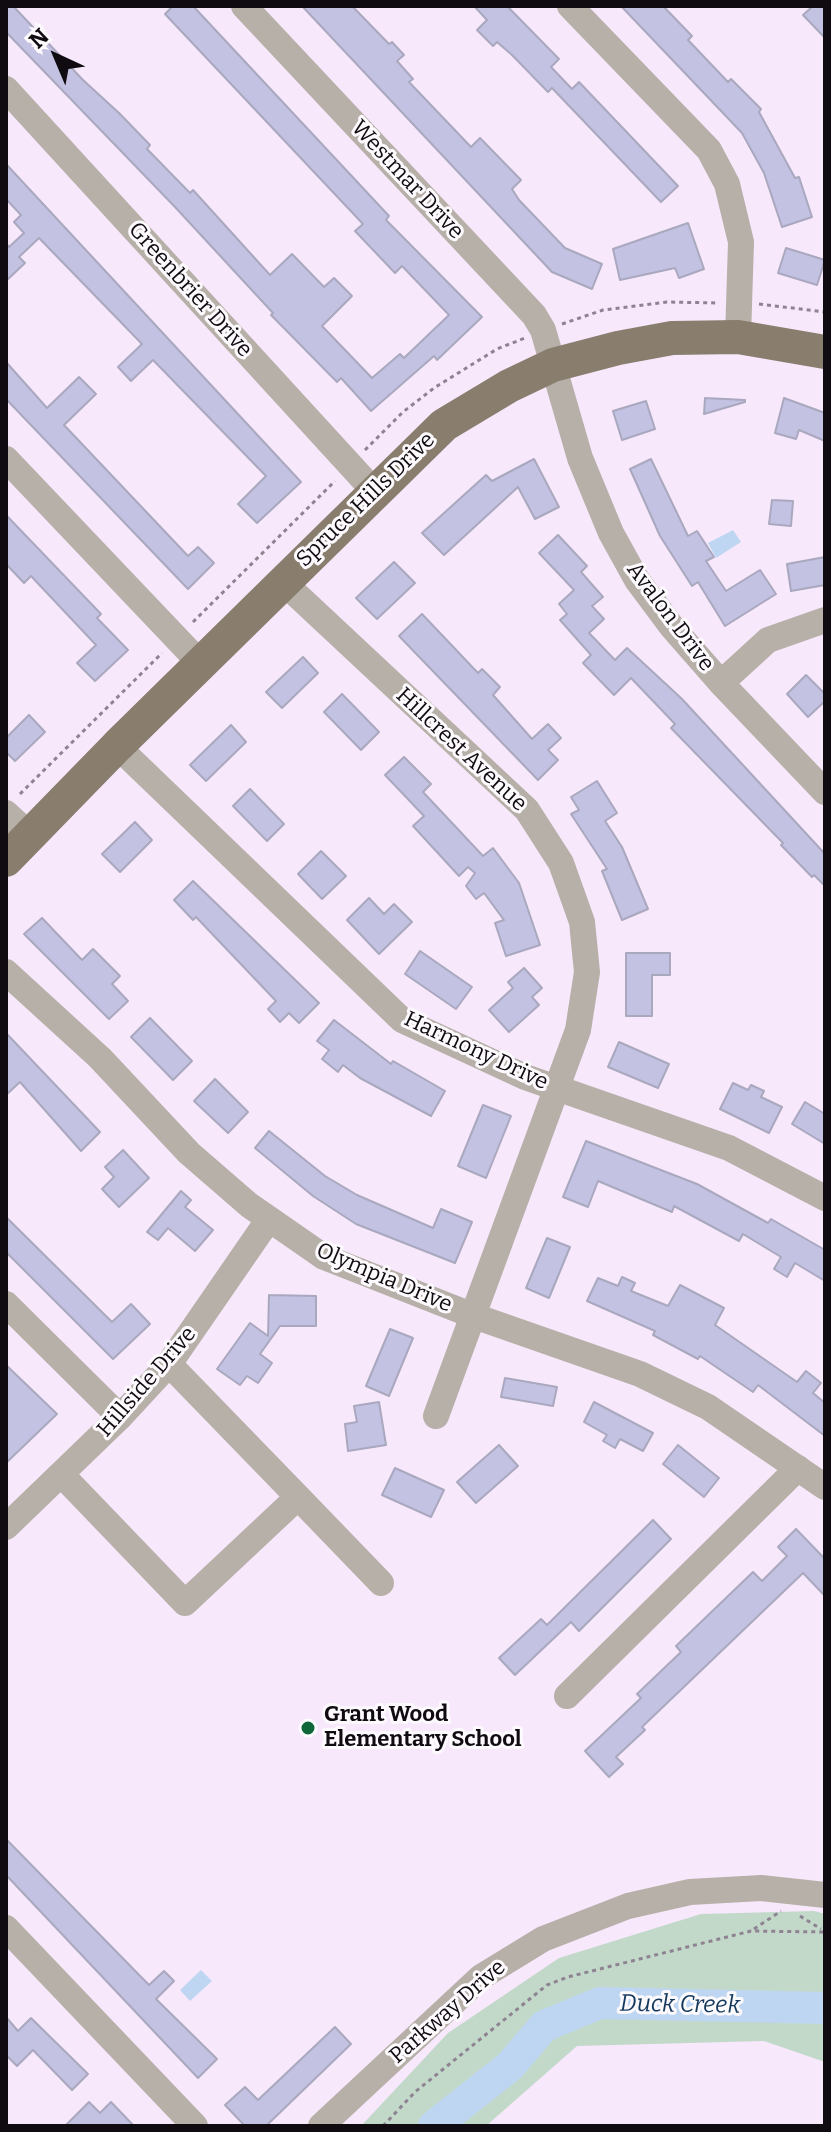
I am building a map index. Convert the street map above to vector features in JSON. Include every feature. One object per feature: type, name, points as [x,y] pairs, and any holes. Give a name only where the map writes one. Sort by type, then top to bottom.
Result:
[{"type":"main road","name":"Spruce Hills Drive","points":[[6,860],[18,824],[117,746],[444,425],[509,386],[553,365],[672,338],[738,337],[825,352]]},
{"type":"street","name":"Westmar Drive","points":[[244,6],[534,315],[543,330],[553,365]]},
{"type":"street","points":[[570,6],[709,150],[727,184],[741,242],[738,337]]},
{"type":"street","name":"Greenbrier Drive","points":[[6,89],[374,491]]},
{"type":"street","name":"Avalon Drive","points":[[553,365],[580,458],[611,533],[637,580],[672,627],[721,683],[825,792]]},
{"type":"street","points":[[6,459],[200,663]]},
{"type":"street","name":"Hillcrest Avenue","points":[[283,582],[527,810],[561,863],[582,922],[587,972],[578,1030],[436,1416]]},
{"type":"street","points":[[721,683],[768,640],[825,620]]},
{"type":"street","name":"Harmony Drive","points":[[117,746],[402,1020],[558,1089],[729,1148],[825,1198]]},
{"type":"street","name":"Olympia Drive","points":[[6,972],[100,1058],[189,1153],[269,1219],[324,1257],[474,1316],[640,1374],[708,1407],[825,1487]]},
{"type":"street","name":"Hillside Drive","points":[[6,1527],[120,1417],[169,1364],[269,1219]]},
{"type":"street","points":[[6,1304],[120,1417]]},
{"type":"street","points":[[169,1364],[381,1583]]},
{"type":"street","points":[[567,1696],[798,1468]]},
{"type":"street","points":[[61,1474],[185,1603],[298,1497]]},
{"type":"street","name":"Parkway Drive","points":[[321,2126],[481,1977],[515,1955],[568,1928],[628,1906],[690,1892],[761,1888],[825,1895]]},
{"type":"street","points":[[6,1928],[195,2126]]},
{"type":"path","points":[[751,1931],[787,1907]]},
{"type":"path","points":[[383,2126],[415,2092],[547,1985],[751,1931],[792,1929],[825,1932]]},
{"type":"green space","points":[[814,1911],[825,1914],[825,2062],[764,2041],[577,2046],[486,2126],[361,2126],[448,2033],[559,1958],[701,1914]]},
{"type":"water","points":[[733,530],[741,542],[716,558],[708,543]]},
{"type":"water","points":[[201,1970],[212,1981],[190,2001],[180,1990]]},
{"type":"building","points":[[6,6],[13,6],[119,113],[150,145],[147,149],[190,193],[193,190],[270,275],[292,254],[324,287],[334,278],[352,296],[322,326],[372,378],[400,354],[404,358],[449,315],[402,266],[395,273],[355,231],[363,224],[165,14],[173,6],[193,6],[389,216],[386,220],[482,317],[437,360],[434,356],[371,411],[341,378],[337,382],[271,315],[273,313],[175,207],[6,32]]},
{"type":"building","points":[[302,6],[352,6],[389,44],[392,42],[404,55],[397,61],[413,79],[409,82],[471,147],[480,138],[521,180],[512,189],[519,200],[565,248],[602,264],[592,289],[552,272]]},
{"type":"building","points":[[474,6],[507,6],[559,59],[551,67],[572,89],[579,82],[678,186],[661,202],[552,88],[548,92],[512,55],[497,42],[493,46],[477,30],[487,20]]},
{"type":"building","points":[[621,6],[663,6],[692,36],[688,40],[728,82],[731,79],[761,109],[759,112],[795,178],[799,177],[812,217],[782,227],[764,173],[742,133]]},
{"type":"building","points":[[813,6],[825,6],[825,38],[803,15]]},
{"type":"building","points":[[6,164],[301,482],[257,523],[238,504],[266,476],[153,360],[131,381],[118,367],[142,344],[39,238],[19,257],[25,263],[6,281],[6,243],[9,247],[24,233],[14,222],[21,215],[6,199]]},
{"type":"building","points":[[688,223],[704,269],[679,278],[675,268],[620,280],[613,249]]},
{"type":"building","points":[[786,248],[825,260],[817,285],[778,273]]},
{"type":"building","points":[[6,362],[47,408],[79,377],[96,394],[64,425],[188,556],[198,547],[214,563],[188,589],[6,399]]},
{"type":"building","points":[[705,398],[745,400],[745,402],[704,414]]},
{"type":"building","points":[[784,398],[825,413],[825,441],[799,430],[796,439],[775,433]]},
{"type":"building","points":[[646,401],[655,429],[622,440],[613,411]]},
{"type":"building","points":[[534,459],[559,507],[535,519],[518,487],[444,555],[422,533],[486,475],[492,481]]},
{"type":"building","points":[[651,459],[688,536],[697,531],[714,557],[706,561],[726,591],[760,570],[776,594],[725,626],[698,582],[692,586],[660,536],[630,469]]},
{"type":"building","points":[[772,500],[793,501],[791,526],[769,524]]},
{"type":"building","points":[[6,515],[101,614],[97,618],[128,650],[95,681],[77,663],[96,645],[31,576],[24,583],[6,564]]},
{"type":"building","points":[[558,535],[587,566],[581,572],[603,597],[592,606],[604,619],[589,633],[615,660],[627,648],[682,699],[825,854],[825,886],[814,875],[812,877],[671,728],[675,724],[631,678],[614,695],[583,663],[591,655],[560,620],[567,614],[559,604],[574,590],[539,553]]},
{"type":"building","points":[[825,557],[825,585],[791,591],[787,564]]},
{"type":"building","points":[[394,562],[415,583],[377,619],[356,598]]},
{"type":"building","points":[[422,614],[478,673],[482,669],[500,687],[493,695],[532,739],[548,724],[561,738],[548,750],[558,760],[538,780],[399,636]]},
{"type":"building","points":[[303,657],[318,673],[282,708],[266,692]]},
{"type":"building","points":[[806,675],[825,694],[825,701],[808,717],[787,694]]},
{"type":"building","points":[[342,694],[379,732],[361,750],[324,712]]},
{"type":"building","points":[[29,715],[45,732],[15,761],[6,752],[6,738]]},
{"type":"building","points":[[231,725],[246,742],[206,781],[190,765]]},
{"type":"building","points":[[404,757],[431,784],[423,792],[483,856],[493,848],[519,883],[540,945],[506,956],[495,923],[504,920],[484,893],[476,899],[466,886],[475,873],[468,867],[459,876],[413,826],[424,816],[385,775]]},
{"type":"building","points":[[597,781],[617,813],[605,821],[622,847],[648,909],[622,920],[602,871],[607,869],[571,814],[579,810],[571,797]]},
{"type":"building","points":[[250,789],[284,824],[267,841],[233,806]]},
{"type":"building","points":[[135,822],[152,840],[120,872],[102,854]]},
{"type":"building","points":[[321,851],[346,876],[322,899],[298,874]]},
{"type":"building","points":[[193,881],[319,1003],[299,1023],[289,1013],[280,1022],[268,1009],[276,1001],[196,917],[193,920],[174,900]]},
{"type":"building","points":[[369,898],[384,914],[394,904],[412,922],[379,954],[347,920]]},
{"type":"building","points":[[42,918],[82,960],[93,949],[120,976],[112,984],[128,1001],[109,1019],[24,934]]},
{"type":"building","points":[[420,951],[472,987],[456,1009],[405,974]]},
{"type":"building","points":[[626,953],[670,953],[670,975],[652,975],[652,1016],[626,1016]]},
{"type":"building","points":[[524,968],[542,988],[532,997],[539,1005],[509,1032],[489,1010],[513,988],[508,982]]},
{"type":"building","points":[[150,1018],[192,1061],[173,1080],[131,1037]]},
{"type":"building","points":[[334,1020],[391,1064],[393,1061],[445,1091],[431,1116],[360,1078],[343,1065],[338,1072],[322,1059],[329,1050],[317,1041]]},
{"type":"building","points":[[6,1033],[100,1132],[81,1151],[20,1082],[6,1095]]},
{"type":"building","points":[[619,1042],[669,1064],[658,1088],[608,1067]]},
{"type":"building","points":[[215,1079],[248,1112],[228,1133],[194,1101]]},
{"type":"building","points":[[733,1083],[748,1090],[751,1085],[764,1091],[761,1097],[782,1107],[769,1133],[720,1109]]},
{"type":"building","points":[[805,1102],[825,1114],[825,1144],[792,1124]]},
{"type":"building","points":[[483,1105],[511,1116],[486,1178],[458,1166]]},
{"type":"building","points":[[269,1131],[325,1176],[357,1195],[433,1228],[441,1209],[472,1222],[455,1263],[356,1224],[313,1196],[255,1148]]},
{"type":"building","points":[[586,1141],[697,1184],[768,1223],[771,1219],[825,1250],[825,1281],[795,1263],[787,1277],[774,1269],[781,1257],[743,1234],[739,1241],[674,1206],[672,1212],[598,1181],[588,1207],[563,1197]]},
{"type":"building","points":[[123,1150],[149,1178],[119,1207],[102,1189],[114,1177],[105,1167]]},
{"type":"building","points":[[181,1191],[191,1200],[185,1207],[213,1230],[195,1251],[168,1228],[158,1240],[147,1232]]},
{"type":"building","points":[[6,1217],[112,1322],[131,1304],[150,1324],[113,1359],[6,1252]]},
{"type":"building","points":[[547,1238],[570,1247],[549,1298],[526,1288]]},
{"type":"building","points":[[622,1277],[635,1283],[631,1291],[668,1306],[680,1285],[724,1308],[715,1325],[797,1382],[806,1371],[821,1383],[813,1393],[825,1403],[825,1436],[758,1385],[753,1392],[700,1356],[698,1359],[653,1335],[655,1331],[587,1301],[598,1278],[618,1286]]},
{"type":"building","points":[[269,1295],[316,1296],[316,1326],[280,1326],[260,1354],[272,1363],[258,1383],[247,1376],[240,1385],[217,1369],[250,1323],[268,1336]]},
{"type":"building","points":[[390,1329],[413,1338],[389,1396],[366,1386]]},
{"type":"building","points":[[6,1365],[57,1414],[6,1463]]},
{"type":"building","points":[[505,1378],[557,1387],[553,1406],[501,1397]]},
{"type":"building","points":[[379,1402],[386,1445],[348,1451],[345,1424],[357,1422],[354,1406]]},
{"type":"building","points":[[594,1402],[653,1433],[643,1451],[620,1439],[615,1448],[603,1441],[607,1435],[584,1422]]},
{"type":"building","points":[[499,1445],[518,1466],[476,1503],[457,1482]]},
{"type":"building","points":[[678,1445],[719,1478],[704,1497],[663,1464]]},
{"type":"building","points":[[395,1468],[444,1490],[431,1517],[382,1495]]},
{"type":"building","points":[[653,1520],[671,1539],[579,1631],[571,1622],[515,1675],[499,1658],[541,1619],[547,1625]]},
{"type":"building","points":[[796,1529],[825,1559],[825,1596],[803,1573],[642,1727],[645,1730],[616,1757],[623,1764],[609,1777],[585,1751],[641,1698],[637,1694],[681,1652],[676,1646],[753,1572],[762,1581],[787,1556],[778,1547]]},
{"type":"building","points":[[6,1839],[149,1985],[164,1971],[174,1981],[156,1999],[217,2059],[198,2078],[6,1875]]},
{"type":"building","points":[[6,2017],[18,2031],[31,2018],[88,2074],[72,2090],[33,2050],[17,2066],[6,2055]]},
{"type":"building","points":[[335,2027],[351,2044],[266,2126],[245,2126],[225,2105],[245,2087],[258,2100]]},
{"type":"building","points":[[89,2102],[100,2113],[111,2102],[134,2126],[65,2126]]},
{"type":"waterway","name":"Duck Creek","points":[[434,2126],[510,2066],[544,2026],[600,2003],[825,2008]]},
{"type":"place","name":"Grant Wood Elementary School","points":[[308,1728]]}]
